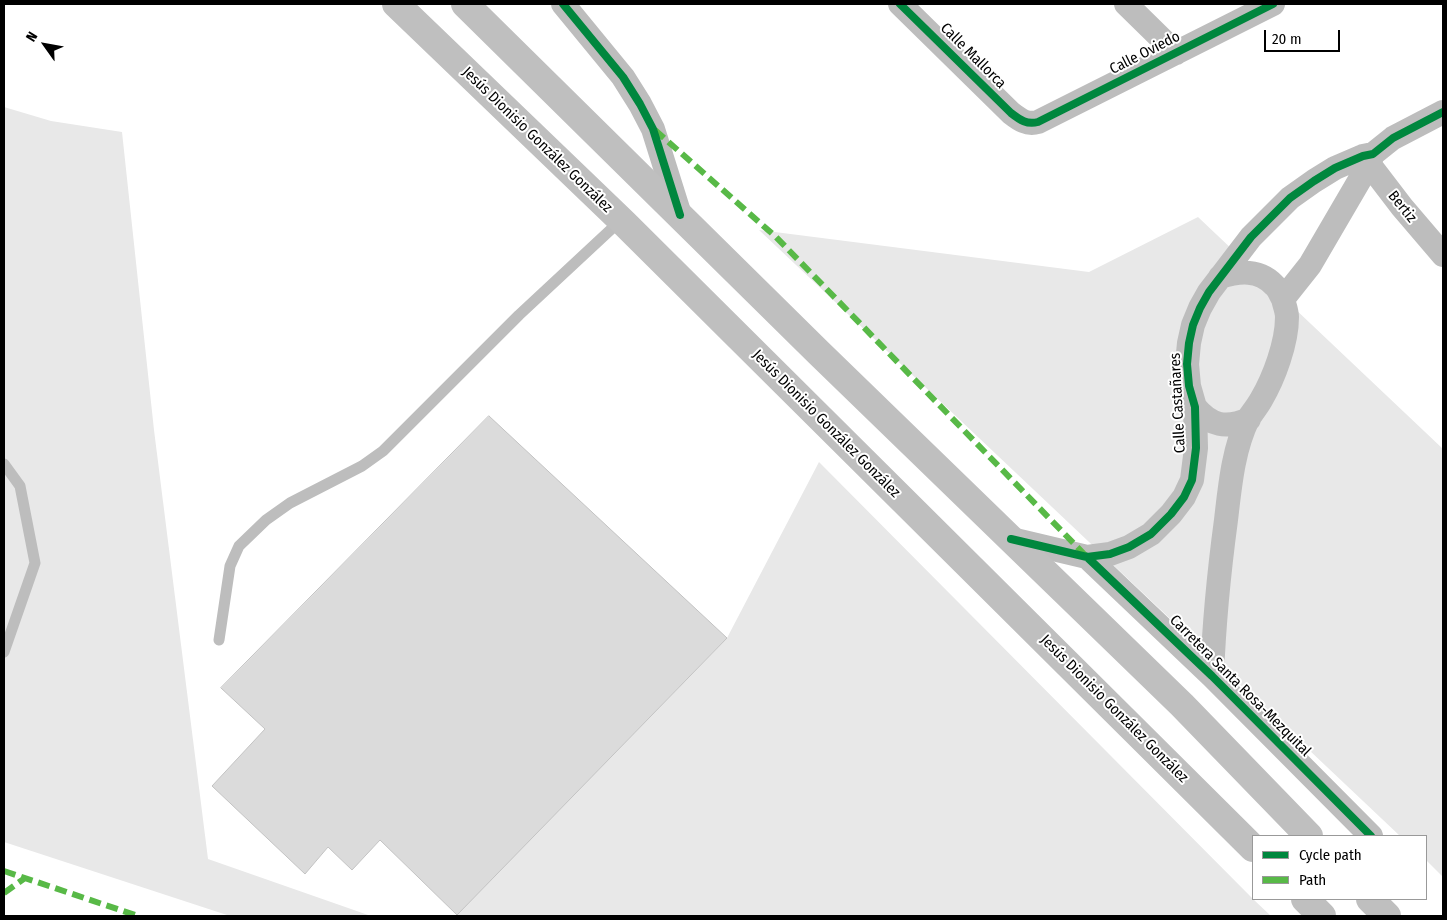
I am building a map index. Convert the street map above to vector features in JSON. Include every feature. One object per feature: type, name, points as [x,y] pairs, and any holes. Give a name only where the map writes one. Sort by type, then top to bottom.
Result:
[{"type":"main road","name":"Jesús Dionisio González González","points":[[396,4],[620,221],[1252,847]]},
{"type":"main road","points":[[465,4],[819,353],[1182,705],[1308,835]]},
{"type":"main road","points":[[1306,900],[1322,916]]},
{"type":"street","points":[[563,4],[623,77],[640,104],[653,129],[680,214]]},
{"type":"street","name":"Calle Mallorca","points":[[900,4],[1011,113],[1020,120],[1029,123]]},
{"type":"street","points":[[1126,4],[1176,53]]},
{"type":"street","name":"Calle Oviedo","points":[[1029,123],[1038,122],[1273,4]]},
{"type":"street","points":[[1283,298],[1310,265],[1368,158],[1393,138],[1443,112]]},
{"type":"street","name":"Bertiz","points":[[1368,158],[1402,207],[1443,255]]},
{"type":"street","name":"Calle Castañares","points":[[1011,539],[1087,557],[1110,554],[1129,547],[1151,534],[1171,514],[1184,497],[1192,480],[1196,448],[1195,407],[1189,386],[1187,364],[1193,325],[1200,308],[1209,292],[1251,237],[1290,198],[1335,168],[1368,158]]},
{"type":"street","points":[[1212,676],[1218,583],[1232,472],[1239,445],[1249,419],[1260,402],[1278,364],[1287,316],[1283,298],[1274,285],[1264,277],[1253,273],[1231,273],[1220,277]]},
{"type":"street","points":[[1195,407],[1201,415],[1218,424],[1228,425],[1249,419]]},
{"type":"street","name":"Carretera Santa Rosa-Mezquital","points":[[1087,557],[1212,676],[1370,835]]},
{"type":"lane","points":[[219,640],[230,566],[239,546],[266,520],[290,503],[362,466],[383,451],[519,315],[620,221]]},
{"type":"lane","points":[[4,464],[20,486],[35,563],[4,652]]},
{"type":"shaded area","points":[[4,107],[51,121],[122,132],[154,430],[208,859],[371,916],[230,916],[4,842]]},
{"type":"shaded area","points":[[1198,217],[1443,449],[1443,877],[1427,861],[1427,835],[1399,835],[759,230],[1089,272]]},
{"type":"shaded area","points":[[819,462],[1252,900],[1271,916],[455,916],[727,638]]},
{"type":"building","points":[[489,416],[727,638],[457,915],[380,840],[352,870],[328,847],[305,874],[212,786],[265,729],[221,688]]},
{"type":"marked path","points":[[655,130],[776,237],[1085,555]]},
{"type":"marked path","points":[[4,871],[138,916]]},
{"type":"marked path","points":[[4,893],[25,878]]},
{"type":"cycle path","points":[[563,4],[623,77],[640,104],[653,129],[680,215]]},
{"type":"cycle path","points":[[900,4],[1011,113],[1021,120],[1030,123],[1038,122],[1273,4]]},
{"type":"cycle path","points":[[1011,539],[1087,557],[1110,554],[1129,547],[1151,534],[1171,514],[1184,497],[1192,480],[1196,448],[1195,407],[1189,386],[1187,364],[1193,325],[1209,292],[1251,237],[1290,198],[1335,168],[1363,156],[1373,154],[1393,138],[1443,112]]},
{"type":"cycle path","points":[[1087,557],[1212,676],[1370,835]]}]
